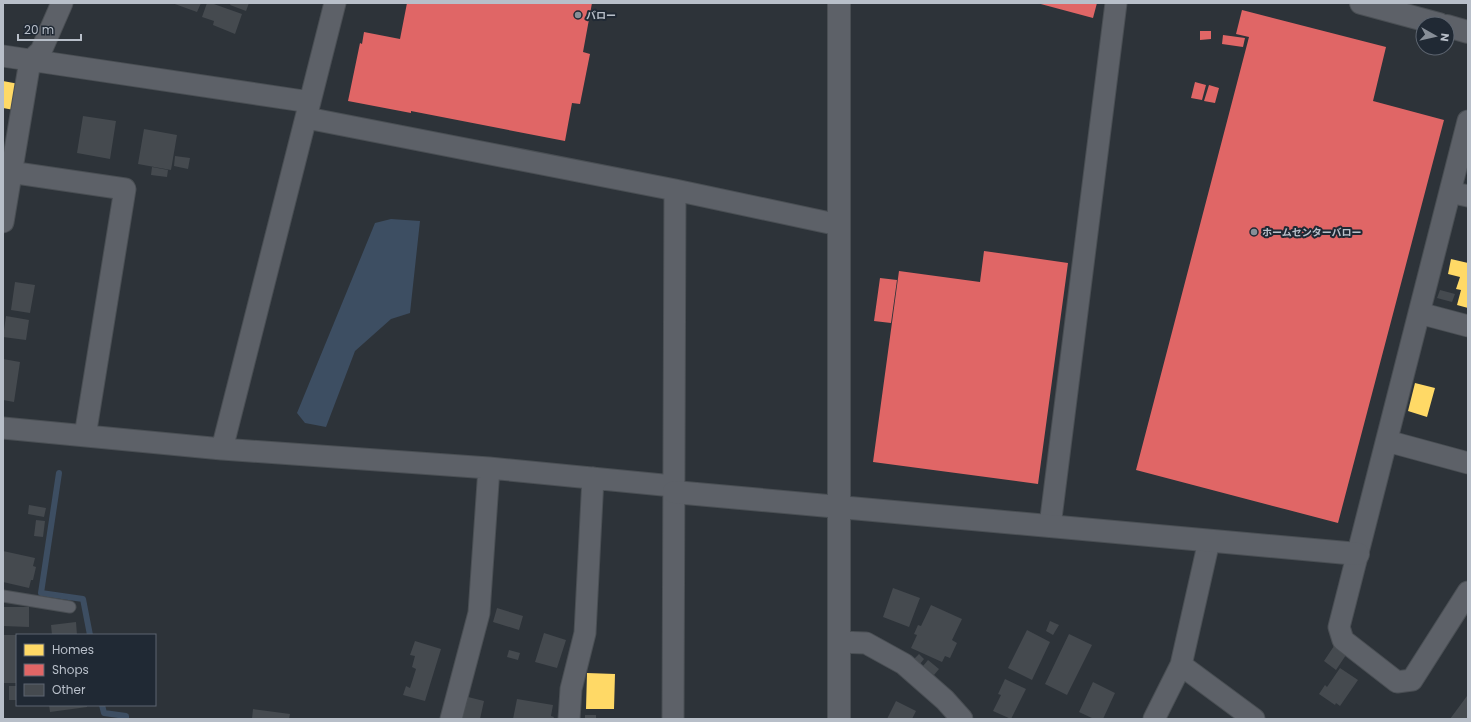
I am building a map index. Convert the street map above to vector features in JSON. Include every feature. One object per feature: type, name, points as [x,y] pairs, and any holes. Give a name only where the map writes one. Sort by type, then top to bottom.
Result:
[{"type":"street","points":[[3,222],[7,171],[30,61],[41,51],[62,3]]},
{"type":"street","points":[[222,449],[309,110],[334,3]]},
{"type":"street","points":[[839,3],[839,719]]},
{"type":"street","points":[[1050,526],[1116,3]]},
{"type":"street","points":[[1361,3],[1415,17]]},
{"type":"street","points":[[1455,28],[1468,32]]},
{"type":"street","points":[[3,56],[309,110],[839,225]]},
{"type":"street","points":[[1468,121],[1459,194],[1419,313],[1339,627],[1343,640],[1397,682],[1412,680],[1468,592]]},
{"type":"street","points":[[7,171],[125,189],[85,436]]},
{"type":"street","points":[[673,719],[675,190]]},
{"type":"street","points":[[1419,313],[1468,326]]},
{"type":"street","points":[[3,428],[222,449],[489,468],[593,478],[673,489],[839,507],[1358,554]]},
{"type":"street","points":[[1387,441],[1468,463]]},
{"type":"street","points":[[451,719],[478,613],[489,468]]},
{"type":"street","points":[[569,719],[571,689],[585,633],[593,478]]},
{"type":"street","points":[[1154,719],[1181,665],[1209,541]]},
{"type":"street","points":[[839,642],[866,643],[904,664],[945,700],[962,719]]},
{"type":"street","points":[[1181,665],[1254,719]]},
{"type":"lane","points":[[3,596],[70,607]]},
{"type":"water","points":[[391,219],[420,221],[410,313],[391,319],[355,351],[326,427],[305,423],[297,413],[375,223]]},
{"type":"building: Homes","points":[[3,81],[19,84],[14,110],[3,108]]},
{"type":"building: Homes","points":[[1451,259],[1468,263],[1468,308],[1457,305],[1461,290],[1456,289],[1460,277],[1448,274]]},
{"type":"building: Homes","points":[[1415,383],[1435,388],[1427,417],[1408,411]]},
{"type":"building: Homes","points":[[587,673],[615,674],[614,709],[586,709]]},
{"type":"building: Shops","points":[[407,3],[592,3],[583,52],[590,54],[580,104],[572,103],[565,141],[411,111],[411,113],[348,101],[360,43],[362,44],[364,32],[400,39]]},
{"type":"building: Shops","points":[[1037,3],[1097,3],[1093,18]]},
{"type":"building: Shops","points":[[1242,10],[1386,47],[1373,101],[1444,120],[1338,523],[1136,470],[1249,37],[1236,34]]},
{"type":"building: Shops","points":[[1200,31],[1211,31],[1211,39],[1200,40]]},
{"type":"building: Shops","points":[[1223,35],[1245,38],[1243,47],[1222,44]]},
{"type":"building: Shops","points":[[1195,82],[1206,85],[1202,100],[1191,98]]},
{"type":"building: Shops","points":[[1209,85],[1219,88],[1215,103],[1204,101]]},
{"type":"building: Shops","points":[[984,251],[1068,263],[1038,484],[873,462],[899,271],[980,282]]},
{"type":"building: Shops","points":[[880,278],[897,280],[891,323],[874,321]]},
{"type":"building: Other","points":[[172,3],[201,3],[197,12]]},
{"type":"building: Other","points":[[207,3],[242,14],[235,34],[213,25],[214,21],[202,17]]},
{"type":"building: Other","points":[[231,3],[249,3],[246,11],[230,5]]},
{"type":"building: Other","points":[[83,116],[116,121],[110,159],[77,153]]},
{"type":"building: Other","points":[[144,129],[177,135],[171,170],[138,164]]},
{"type":"building: Other","points":[[175,156],[190,158],[188,169],[174,166]]},
{"type":"building: Other","points":[[152,167],[168,170],[167,177],[151,175]]},
{"type":"building: Other","points":[[15,282],[35,285],[30,313],[11,310]]},
{"type":"building: Other","points":[[1440,290],[1455,294],[1452,302],[1437,298]]},
{"type":"building: Other","points":[[6,316],[29,320],[26,340],[3,337]]},
{"type":"building: Other","points":[[3,359],[20,362],[14,402],[3,400]]},
{"type":"building: Other","points":[[29,505],[46,508],[44,517],[28,514]]},
{"type":"building: Other","points":[[36,520],[45,521],[43,537],[34,536]]},
{"type":"building: Other","points":[[3,551],[35,558],[33,566],[36,567],[33,580],[31,580],[29,588],[3,582]]},
{"type":"building: Other","points":[[893,588],[920,598],[909,627],[883,617]]},
{"type":"building: Other","points":[[931,605],[962,619],[952,640],[957,643],[950,658],[945,656],[942,662],[911,648],[917,635],[914,634],[918,625],[921,626]]},
{"type":"building: Other","points":[[3,607],[29,607],[29,627],[3,626]]},
{"type":"building: Other","points":[[497,608],[523,616],[519,630],[493,622]]},
{"type":"building: Other","points":[[1050,621],[1059,625],[1053,635],[1046,631]]},
{"type":"building: Other","points":[[76,622],[77,634],[52,634],[51,625]]},
{"type":"building: Other","points":[[1027,630],[1050,642],[1032,680],[1008,668]]},
{"type":"building: Other","points":[[544,633],[566,640],[557,668],[535,662]]},
{"type":"building: Other","points":[[1069,634],[1092,645],[1067,695],[1045,684]]},
{"type":"building: Other","points":[[3,635],[16,635],[16,683],[3,683]]},
{"type":"building: Other","points":[[415,641],[441,649],[425,701],[403,695],[406,686],[410,688],[416,669],[412,667],[415,656],[410,655]]},
{"type":"building: Other","points":[[1334,646],[1346,655],[1336,670],[1324,661]]},
{"type":"building: Other","points":[[509,650],[520,653],[518,660],[507,657]]},
{"type":"building: Other","points":[[919,654],[924,659],[920,664],[914,659]]},
{"type":"building: Other","points":[[928,660],[939,669],[934,675],[923,666]]},
{"type":"building: Other","points":[[1340,668],[1358,680],[1340,706],[1336,703],[1335,705],[1319,694],[1325,685],[1327,687]]},
{"type":"building: Other","points":[[1005,679],[1026,689],[1011,719],[993,711],[1001,695],[998,694]]},
{"type":"building: Other","points":[[1093,682],[1115,693],[1103,719],[1094,719],[1079,712]]},
{"type":"building: Other","points":[[9,686],[16,686],[16,700],[9,700]]},
{"type":"building: Other","points":[[464,696],[484,701],[480,719],[459,719]]},
{"type":"building: Other","points":[[1467,696],[1468,719],[1450,719]]},
{"type":"building: Other","points":[[517,699],[553,705],[551,716],[554,717],[553,719],[513,719]]},
{"type":"building: Other","points":[[896,701],[916,711],[912,719],[887,719]]},
{"type":"building: Other","points":[[49,706],[87,706],[87,707],[50,712]]},
{"type":"building: Other","points":[[253,709],[290,714],[289,719],[252,719]]},
{"type":"building: Other","points":[[585,715],[596,715],[596,719],[585,719]]},
{"type":"waterway","points":[[59,473],[41,593],[83,599],[90,634]]},
{"type":"waterway","points":[[102,706],[104,713],[126,716],[126,719]]},
{"type":"place","name":"バロー","points":[[578,15]]},
{"type":"place","name":"ホームセンターバロー","points":[[1254,232]]}]
